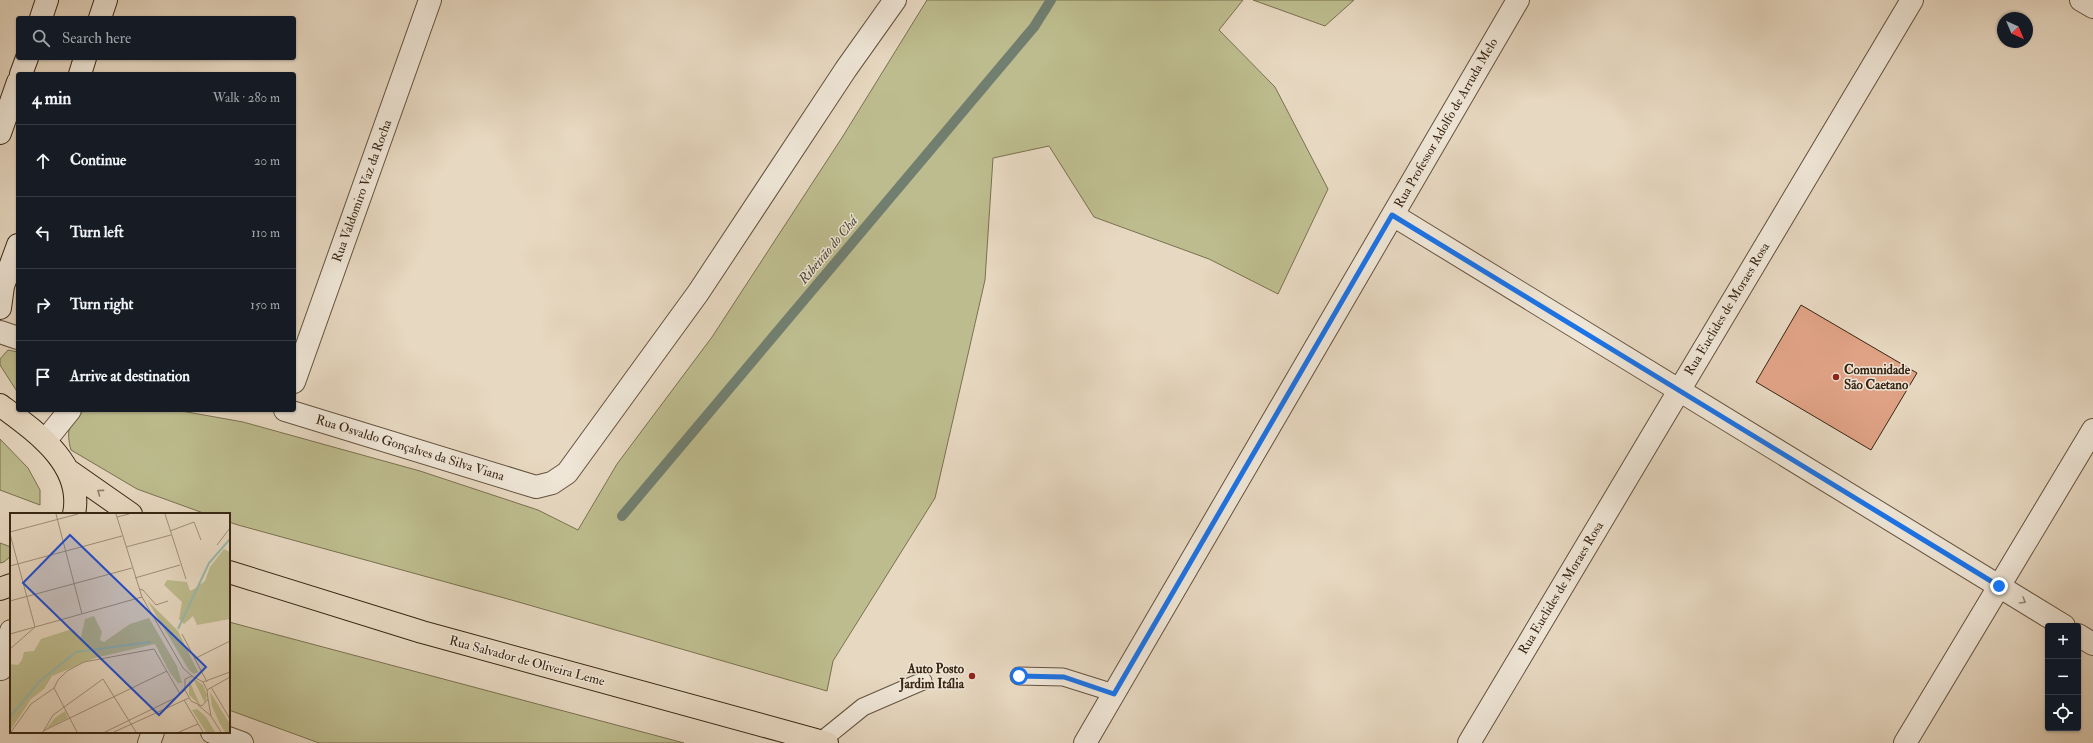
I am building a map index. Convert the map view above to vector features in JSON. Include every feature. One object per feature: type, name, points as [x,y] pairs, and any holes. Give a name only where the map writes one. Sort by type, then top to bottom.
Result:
[{"type":"main road","points":[[0,405],[35,430],[63,461],[76,490],[74,513]]},
{"type":"main road","points":[[68,470],[130,513]]},
{"type":"main road","name":"Rua Salvador de Oliveira Leme","points":[[230,572],[422,632],[824,742]]},
{"type":"main road","points":[[0,589],[10,585]]},
{"type":"street","points":[[42,16],[47,0]]},
{"type":"street","points":[[101,16],[106,0]]},
{"type":"street","name":"Rua Valdomiro Vaz da Rocha","points":[[296,376],[430,0]]},
{"type":"street","name":"Rua Osvaldo Gonçalves da Silva Viana","points":[[292,412],[536,487],[552,483],[567,473],[698,293],[846,69],[895,0]]},
{"type":"street","name":"Rua Professor Adolfo de Arruda Melo","points":[[1085,743],[1518,0]]},
{"type":"street","name":"Rua Euclides de Moraes Rosa","points":[[1469,743],[1912,0]]},
{"type":"street","points":[[2081,0],[2093,7]]},
{"type":"street","points":[[22,72],[26,60]]},
{"type":"street","points":[[81,72],[84,60]]},
{"type":"street","points":[[0,133],[16,88]]},
{"type":"street","points":[[1392,215],[2059,623]]},
{"type":"street","points":[[0,308],[3,286],[16,250]]},
{"type":"street","points":[[0,332],[16,337]]},
{"type":"street","points":[[45,441],[68,412]]},
{"type":"street","points":[[1904,743],[2093,430]]},
{"type":"street","points":[[4,670],[10,637]]},
{"type":"street","points":[[2081,637],[2093,644]]},
{"type":"street","points":[[149,743],[153,733]]},
{"type":"street","points":[[215,733],[242,743]]},
{"type":"lane","points":[[1019,676],[1064,677],[1114,694]]},
{"type":"lane","points":[[824,742],[863,707],[923,680]]},
{"type":"shaded area","points":[[927,0],[1243,0],[1219,30],[1275,87],[1328,189],[1278,294],[1209,259],[1094,217],[1049,146],[993,158],[985,280],[935,498],[833,661],[827,691],[515,601],[238,525],[230,522],[230,513],[203,513],[137,489],[71,450],[69,444],[70,427],[75,418],[82,412],[187,412],[243,422],[420,471],[538,510],[578,530],[617,464],[712,337],[843,136]]},
{"type":"shaded area","points":[[1253,0],[1354,0],[1325,26]]},
{"type":"shaded area","points":[[8,350],[16,352],[16,390],[0,365],[0,359]]},
{"type":"shaded area","points":[[0,439],[28,468],[40,490],[40,505],[0,490]]},
{"type":"shaded area","points":[[0,543],[10,547],[10,557],[4,562],[0,563]]},
{"type":"shaded area","points":[[230,622],[684,743],[319,743],[230,710]]},
{"type":"building","name":"Comunidade São Caetano","points":[[1801,305],[1917,373],[1871,450],[1756,382]]},
{"type":"waterway","name":"Ribeirão do Chá","points":[[622,516],[1034,27],[1051,0]]},
{"type":"place","name":"Comunidade São Caetano","points":[[1836,377]]},
{"type":"place","name":"Auto Posto Jardim Itália","points":[[972,676]]},
{"type":"route","points":[[1019,676],[1064,677],[1114,694],[1392,215],[1999,586]]}]
